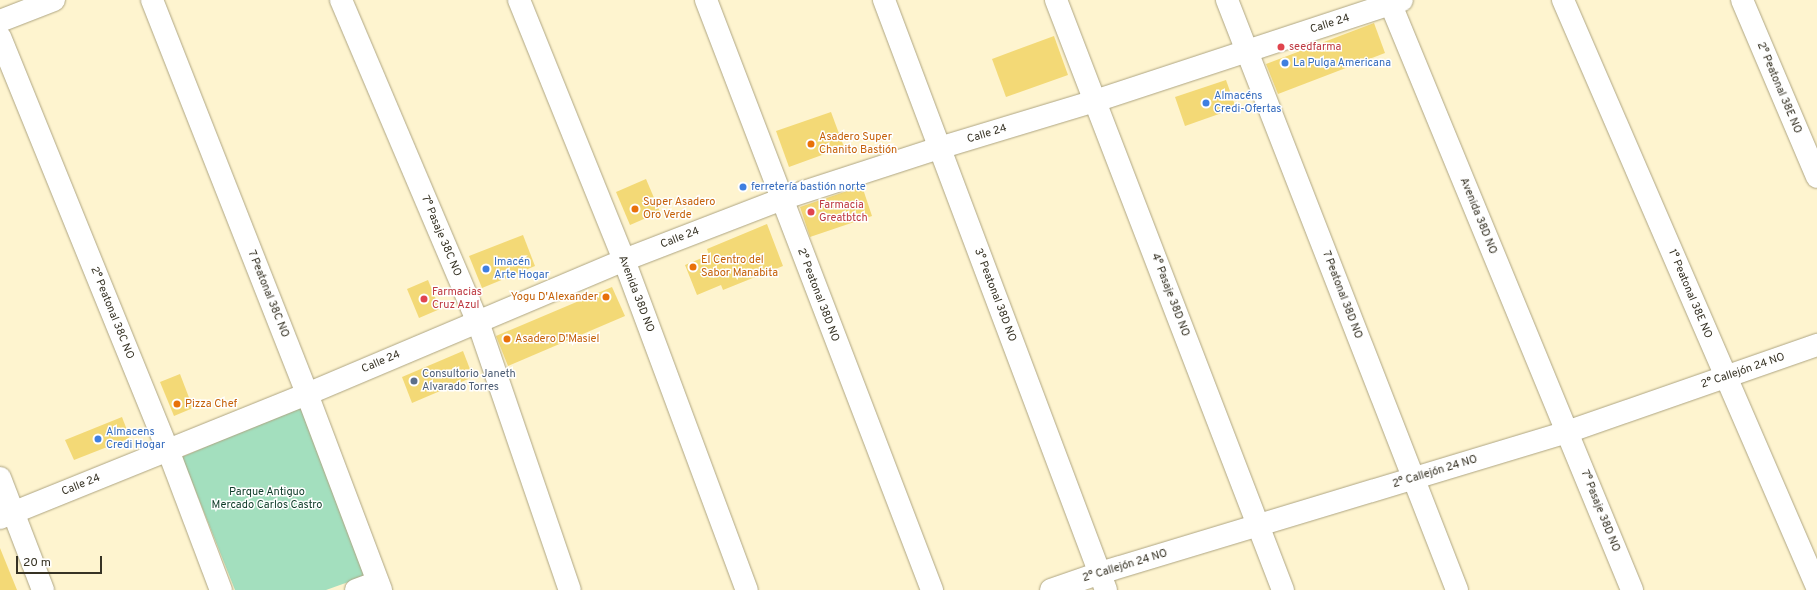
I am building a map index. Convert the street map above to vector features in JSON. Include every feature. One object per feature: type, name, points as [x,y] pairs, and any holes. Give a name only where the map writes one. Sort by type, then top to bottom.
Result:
[{"type":"street","points":[[0,21],[54,0]]},
{"type":"street","name":"7 Peatonal 38C NO","points":[[152,0],[307,394],[379,586]]},
{"type":"street","name":"7° Pasaje 38C NO","points":[[341,0],[478,322],[570,590]]},
{"type":"street","name":"Avenida 38D NO","points":[[519,0],[624,260],[747,590]]},
{"type":"street","name":"2° Peatonal 38D NO","points":[[706,0],[932,590]]},
{"type":"street","name":"3° Peatonal 38D NO","points":[[884,0],[1103,581]]},
{"type":"street","name":"4° Pasaje 38D NO","points":[[1056,0],[1259,524],[1283,590]]},
{"type":"street","name":"7 Peatonal 38D NO","points":[[1227,0],[1457,590]]},
{"type":"street","name":"1° Peatonal 38E NO","points":[[1563,0],[1817,587]]},
{"type":"street","name":"2° Peatonal 38E NO","points":[[1742,0],[1817,177]]},
{"type":"street","name":"Calle 24","points":[[7,515],[307,394],[624,260],[782,199],[939,148],[1095,101],[1247,52],[1394,1]]},
{"type":"street","name":"Avenida 38D NO","points":[[1394,1],[1567,432]]},
{"type":"street","name":"2° Peatonal 38C NO","points":[[0,36],[168,450],[221,590]]},
{"type":"street","name":"2° Callejón 24 NO","points":[[1051,590],[1103,581],[1259,524],[1567,432],[1817,345]]},
{"type":"street","name":"7° Pasaje 38D NO","points":[[1567,432],[1632,590]]},
{"type":"street","points":[[0,478],[7,515],[42,590]]},
{"type":"street","points":[[356,590],[379,586]]},
{"type":"green space","name":"Parque Antiguo Mercado Carlos Castro","points":[[300,406],[368,575],[326,590],[235,590],[182,457]]},
{"type":"building","points":[[1374,23],[1385,53],[1278,94],[1266,64]]},
{"type":"building","points":[[1054,36],[1068,75],[1006,97],[992,59]]},
{"type":"building","name":"Almacéns Credi-Ofertas","points":[[1226,80],[1236,108],[1185,126],[1175,97]]},
{"type":"building","points":[[831,112],[844,147],[789,167],[776,131]]},
{"type":"building","points":[[646,179],[660,212],[630,225],[616,192]]},
{"type":"building","points":[[862,186],[872,216],[810,237],[800,207]]},
{"type":"building","points":[[767,224],[783,266],[723,290],[721,285],[697,295],[685,265],[709,255],[707,249]]},
{"type":"building","points":[[523,235],[535,266],[482,288],[469,256]]},
{"type":"building","name":"Farmacias Cruz Azul","points":[[428,280],[440,309],[419,318],[407,289]]},
{"type":"building","points":[[612,287],[625,316],[508,366],[496,336]]},
{"type":"building","points":[[463,351],[473,377],[412,403],[402,377]]},
{"type":"building","points":[[180,374],[193,408],[174,416],[160,382]]},
{"type":"building","name":"Almacens Credi Hogar","points":[[122,417],[130,438],[74,460],[65,440]]},
{"type":"building","points":[[0,548],[17,590],[0,590]]},
{"type":"place","name":"seedfarma","points":[[1281,47]]},
{"type":"place","name":"La Pulga Americana","points":[[1285,63]]},
{"type":"place","name":"Almacéns Credi-Ofertas","points":[[1206,103]]},
{"type":"place","name":"Asadero Super Chanito Bastión","points":[[811,144]]},
{"type":"place","name":"ferretería bastión norte","points":[[743,187]]},
{"type":"place","name":"Super Asadero Oro Verde","points":[[635,209]]},
{"type":"place","name":"Farmacia Greatbtch","points":[[811,212]]},
{"type":"place","name":"El Centro del Sabor Manabita","points":[[693,267]]},
{"type":"place","name":"Imacén Arte Hogar","points":[[486,269]]},
{"type":"place","name":"Yogu D'Alexander","points":[[606,297]]},
{"type":"place","name":"Farmacias Cruz Azul","points":[[424,299]]},
{"type":"place","name":"Asadero D'Masiel","points":[[507,339]]},
{"type":"place","name":"Consultorio Janeth Alvarado Torres","points":[[414,381]]},
{"type":"place","name":"Pizza Chef","points":[[177,404]]},
{"type":"place","name":"Almacens Credi Hogar","points":[[98,439]]}]
